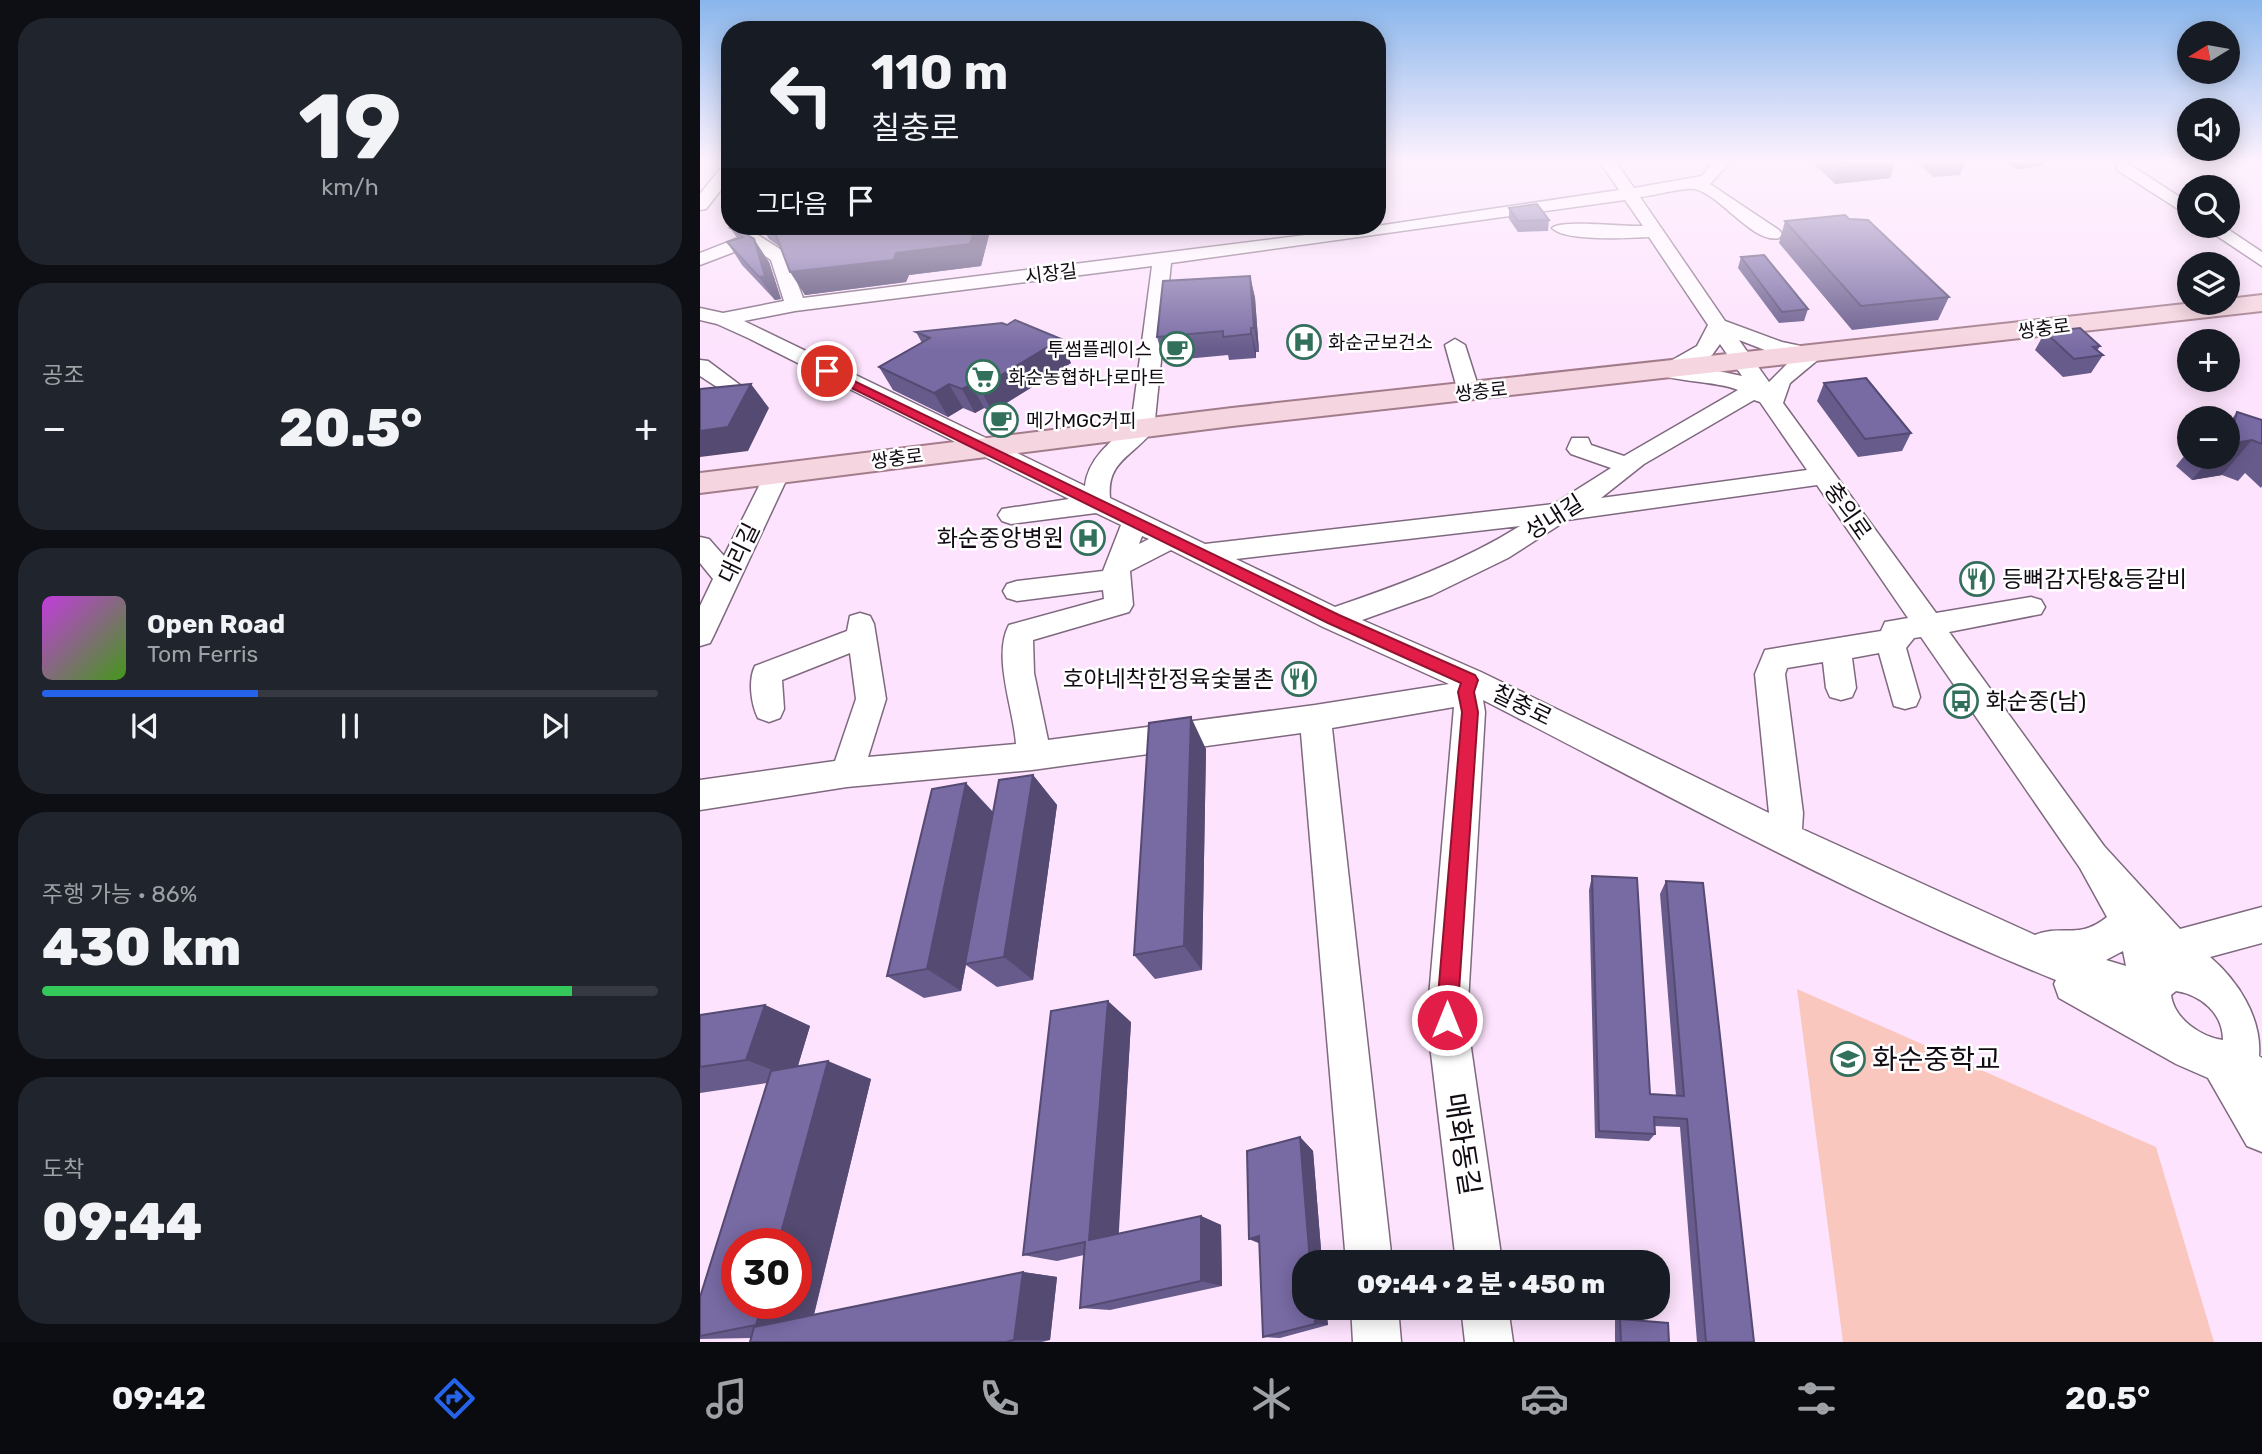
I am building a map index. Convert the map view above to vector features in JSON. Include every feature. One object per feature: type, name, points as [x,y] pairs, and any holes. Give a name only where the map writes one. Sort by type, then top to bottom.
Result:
[{"type":"main road","name":"쌍충로","points":[[700,483],[980,447],[2262,303]]},
{"type":"street","name":"시장길","points":[[1386,228],[1411,225]]},
{"type":"street","name":"충의로","points":[[1650,225],[1762,393],[2092,857]]},
{"type":"street","points":[[1755,225],[1773,234]]},
{"type":"street","points":[[1561,228],[1616,233],[1654,231]]},
{"type":"street","points":[[700,260],[741,235]]},
{"type":"street","points":[[750,235],[779,257],[795,305]]},
{"type":"street","points":[[1230,235],[1226,236],[1233,249]]},
{"type":"street","name":"시장길","points":[[711,317],[1335,235]]},
{"type":"street","points":[[2229,238],[2262,260]]},
{"type":"street","points":[[1011,515],[1098,504],[1095,489],[1100,468],[1107,457],[1142,429],[1162,259]]},
{"type":"street","name":"칠충로","points":[[711,317],[1172,539],[1468,686],[2003,941]]},
{"type":"street","points":[[1664,371],[1711,346],[1718,325],[1766,345],[1812,354]]},
{"type":"street","points":[[1455,345],[1469,392]]},
{"type":"street","points":[[1664,371],[1712,374],[1762,393],[1773,389],[1785,373],[1812,354]]},
{"type":"street","points":[[700,366],[729,385],[722,399],[700,410]]},
{"type":"street","name":"성내길","points":[[1333,619],[1422,588],[1464,570],[1563,512],[1636,459],[1762,393]]},
{"type":"street","points":[[1580,443],[1579,449],[1587,454],[1628,466]]},
{"type":"street","name":"대리길","points":[[700,635],[778,472]]},
{"type":"street","points":[[1202,554],[1563,512],[1823,476]]},
{"type":"street","points":[[1019,633],[1119,605],[1116,573],[1135,522]]},
{"type":"street","points":[[1031,756],[1032,740],[1019,673],[1022,590],[1116,573],[1172,539]]},
{"type":"street","points":[[700,545],[727,577]]},
{"type":"street","points":[[1784,836],[1786,813],[1770,674],[1775,658],[1893,635],[1928,625],[2031,607]]},
{"type":"street","points":[[769,709],[766,674],[861,631],[871,699],[847,773]]},
{"type":"street","points":[[1893,635],[1905,697]]},
{"type":"street","points":[[1823,647],[1841,688]]},
{"type":"street","points":[[700,795],[847,773],[1031,756],[1315,718],[1468,686]]},
{"type":"street","name":"매화동길","points":[[1468,686],[1470,712],[1447,1020],[1477,1250]]},
{"type":"street","points":[[1315,718],[1368,1250]]},
{"type":"street","points":[[2092,857],[2139,939],[2158,1020],[2178,1042]]},
{"type":"street","points":[[2092,857],[2173,949],[2240,1011],[2246,1042],[2241,1052],[2223,1060]]},
{"type":"street","points":[[2003,941],[2063,952],[2082,951],[2102,945],[2129,920]]},
{"type":"street","points":[[2173,949],[2262,925]]},
{"type":"street","points":[[2003,941],[2085,973],[2151,992]]},
{"type":"street","points":[[2003,941],[2032,962],[2201,1056],[2223,1060],[2262,1080]]},
{"type":"street","points":[[2151,992],[2155,982],[2163,975],[2174,972],[2203,979],[2240,1011]]},
{"type":"street","points":[[2223,1060],[2262,1131]]},
{"type":"street","points":[[1375,1320],[1377,1342]]},
{"type":"street","points":[[1486,1320],[1489,1342]]},
{"type":"shaded area","points":[[1797,989],[2156,1147],[2214,1342],[1843,1342]]},
{"type":"building","points":[[1788,225],[1873,225],[1949,297],[1861,306]]},
{"type":"building","points":[[740,235],[754,239],[765,276],[759,277],[727,242],[743,237]]},
{"type":"building","points":[[776,235],[973,235],[970,244],[896,253],[894,260],[790,272]]},
{"type":"building","points":[[1764,255],[1808,309],[1782,312],[1741,257]]},
{"type":"building","points":[[1250,276],[1254,328],[1251,328],[1251,334],[1223,337],[1223,331],[1157,337],[1163,281]]},
{"type":"building","points":[[1015,320],[1061,339],[980,388],[971,384],[962,389],[949,384],[934,393],[879,367],[930,338],[916,332],[1002,323],[1007,325]]},
{"type":"building","points":[[2080,328],[2100,346],[2093,347],[2103,355],[2074,359],[2045,332]]},
{"type":"building","points":[[1866,378],[1911,433],[1865,439],[1824,383]]},
{"type":"building","points":[[751,384],[728,427],[700,431],[700,389]]},
{"type":"building","points":[[2240,413],[2262,420],[2262,444],[2252,440],[2240,442]]},
{"type":"building","points":[[1191,717],[1184,946],[1134,955],[1149,723]]},
{"type":"building","points":[[1033,775],[1004,957],[965,964],[999,780]]},
{"type":"building","points":[[966,783],[927,969],[887,976],[932,789]]},
{"type":"building","points":[[1592,876],[1637,878],[1650,1094],[1684,1096],[1666,881],[1703,883],[1754,1342],[1706,1342],[1687,1119],[1654,1117],[1655,1134],[1599,1131]]},
{"type":"building","points":[[1108,1001],[1089,1240],[1201,1216],[1201,1281],[1080,1308],[1085,1242],[1023,1255],[1051,1011]]},
{"type":"building","points":[[765,1005],[746,1060],[700,1067],[700,1015]]},
{"type":"building","points":[[828,1061],[782,1228],[722,1228],[771,1071]]},
{"type":"building","points":[[1300,1137],[1309,1250],[1292,1250],[1292,1320],[1315,1320],[1315,1324],[1263,1337],[1259,1236],[1249,1239],[1247,1151]]},
{"type":"building","points":[[721,1230],[721,1319],[758,1319],[756,1325],[700,1336],[700,1297]]},
{"type":"building","points":[[1023,1272],[1014,1340],[750,1342],[754,1327],[793,1319],[812,1319],[812,1315]]},
{"type":"building","points":[[1620,1320],[1668,1323],[1669,1342],[1621,1342]]},
{"type":"place","name":"화순군보건소","points":[[1304,342]]},
{"type":"place","name":"투썸플레이스","points":[[1177,349]]},
{"type":"place","name":"화순농협하나로마트","points":[[983,377]]},
{"type":"place","name":"메가MGC커피","points":[[1001,420]]},
{"type":"place","name":"화순중앙병원","points":[[1088,538]]},
{"type":"place","name":"등뼈감자탕&등갈비","points":[[1977,579]]},
{"type":"place","name":"호야네착한정육숯불촌","points":[[1299,679]]},
{"type":"place","name":"화순중(남)","points":[[1961,701]]},
{"type":"place","name":"화순중학교","points":[[1848,1059]]},
{"type":"route","points":[[827,371],[1333,619],[1469,680],[1466,692],[1470,712],[1447,986],[1447,1020]]}]
